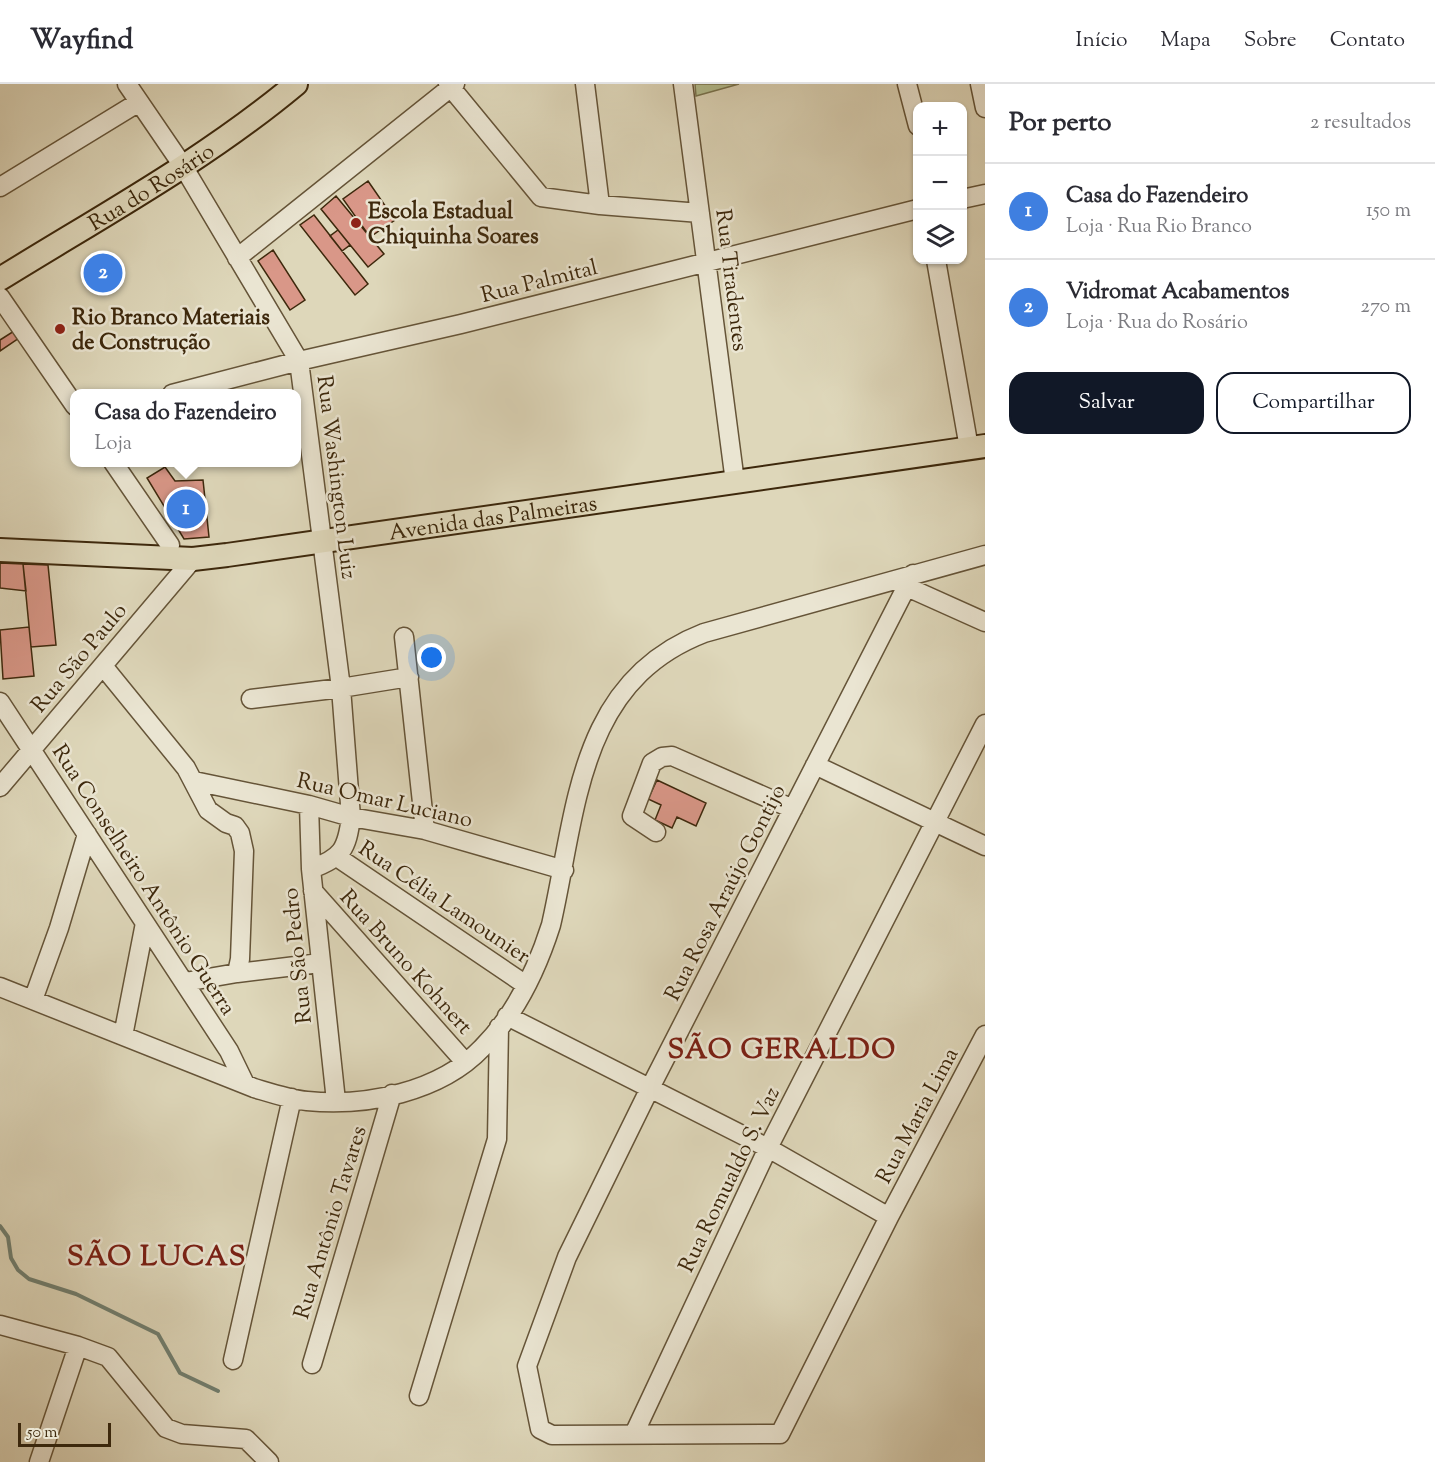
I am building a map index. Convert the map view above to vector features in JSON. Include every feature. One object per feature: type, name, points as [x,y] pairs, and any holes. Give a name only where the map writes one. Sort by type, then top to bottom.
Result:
[{"type":"main road","name":"Rua do Rosário","points":[[0,279],[241,129],[296,84]]},
{"type":"main road","name":"Avenida das Palmeiras","points":[[0,541],[193,546],[321,534],[976,440]]},
{"type":"main road","name":"Avenida das Palmeiras","points":[[0,550],[194,559],[227,555],[321,534]]},
{"type":"street","name":"Rua Washington Luiz","points":[[127,84],[183,166],[299,361],[341,688],[351,817],[349,835],[337,857]]},
{"type":"street","points":[[585,84],[600,205]]},
{"type":"street","name":"Rua Tiradentes","points":[[683,84],[734,475]]},
{"type":"street","points":[[907,84],[913,107]]},
{"type":"street","points":[[980,84],[985,108]]},
{"type":"street","points":[[237,258],[451,85],[541,197],[600,205],[700,213]]},
{"type":"street","points":[[0,187],[139,102]]},
{"type":"street","points":[[967,198],[985,194]]},
{"type":"street","name":"Rua Palmital","points":[[188,389],[461,324],[914,210]]},
{"type":"street","points":[[937,264],[976,440]]},
{"type":"street","points":[[0,297],[70,399]]},
{"type":"street","points":[[116,467],[170,545]]},
{"type":"street","points":[[0,987],[245,1084],[292,1098],[308,1101],[356,1101],[421,1087],[446,1075],[481,1049],[503,1021],[526,985],[546,942],[564,870],[587,758],[597,735],[623,690],[646,666],[683,641],[704,633],[910,580],[985,555]]},
{"type":"street","name":"Rua São Paulo","points":[[0,787],[194,559]]},
{"type":"street","points":[[910,580],[985,622]]},
{"type":"street","name":"Rua Rosa Araújo Gontijo","points":[[634,1434],[552,1435],[540,1429],[527,1366],[567,1257],[910,580]]},
{"type":"street","points":[[404,638],[425,830]]},
{"type":"street","points":[[103,666],[186,768],[208,810],[226,823],[235,826],[240,833],[243,842],[240,958],[237,973]]},
{"type":"street","points":[[251,699],[409,677]]},
{"type":"street","name":"Rua Conselheiro Antônio Guerra","points":[[0,702],[229,1051],[245,1084]]},
{"type":"street","name":"Rua Romualdo S. Vaz","points":[[634,1434],[768,1148],[985,724]]},
{"type":"street","points":[[656,832],[632,816],[652,763],[662,757],[672,756],[793,809]]},
{"type":"street","points":[[815,765],[985,846]]},
{"type":"street","name":"Rua Omar Luciano","points":[[194,781],[309,805],[351,817],[425,830],[564,870]]},
{"type":"street","name":"Rua São Pedro","points":[[309,805],[313,891],[336,1101]]},
{"type":"street","points":[[33,1000],[87,834]]},
{"type":"street","points":[[311,868],[337,857]]},
{"type":"street","name":"Rua Célia Lamounier","points":[[337,857],[526,985]]},
{"type":"street","name":"Rua Bruno Kohnert","points":[[313,891],[465,1062]]},
{"type":"street","points":[[123,1036],[145,923]]},
{"type":"street","points":[[184,982],[320,963]]},
{"type":"street","points":[[503,1021],[768,1148],[889,1217]]},
{"type":"street","points":[[419,1396],[497,1139],[503,1021]]},
{"type":"street","name":"Rua Maria Lima","points":[[634,1434],[780,1434],[889,1217],[985,1035]]},
{"type":"street","name":"Rua Antônio Tavares","points":[[312,1364],[392,1094]]},
{"type":"street","points":[[233,1360],[292,1098]]},
{"type":"street","points":[[0,1325],[78,1346],[108,1357],[166,1428],[182,1434],[246,1439],[269,1462]]},
{"type":"street","points":[[39,1462],[78,1346]]},
{"type":"green space","points":[[695,84],[739,84],[696,96]]},
{"type":"building","name":"Escola Estadual Chiquinha Soares","points":[[368,181],[395,220],[370,237],[343,199]]},
{"type":"building","points":[[336,196],[384,254],[368,267],[321,209]]},
{"type":"building","name":"Escola Estadual Chiquinha Soares","points":[[314,215],[368,284],[355,295],[300,225]]},
{"type":"building","points":[[338,230],[350,245],[342,251],[330,236]]},
{"type":"building","points":[[273,250],[305,300],[290,310],[258,261]]},
{"type":"building","points":[[14,331],[19,338],[0,351],[0,340]]},
{"type":"building","points":[[165,467],[175,481],[203,480],[209,537],[184,539],[147,478]]},
{"type":"building","points":[[0,563],[23,564],[26,591],[0,588]]},
{"type":"building","points":[[23,564],[48,565],[56,645],[31,647]]},
{"type":"building","points":[[29,627],[34,676],[3,679],[0,630]]},
{"type":"building","points":[[657,780],[706,803],[696,826],[677,817],[672,828],[655,820],[661,805],[648,799]]},
{"type":"waterway","points":[[0,1226],[8,1237],[11,1258],[18,1270],[29,1279],[76,1294],[158,1334],[180,1373],[218,1391]]},
{"type":"place","name":"Escola Estadual Chiquinha Soares","points":[[356,223]]},
{"type":"place","name":"Vidromat Acabamentos","points":[[103,273]]},
{"type":"place","name":"Rio Branco Materiais de Construção","points":[[60,329]]},
{"type":"place","name":"Casa do Fazendeiro","points":[[186,509]]},
{"type":"district","name":"SÃO GERALDO","points":[[782,1048]]},
{"type":"district","name":"SÃO LUCAS","points":[[157,1255]]}]
